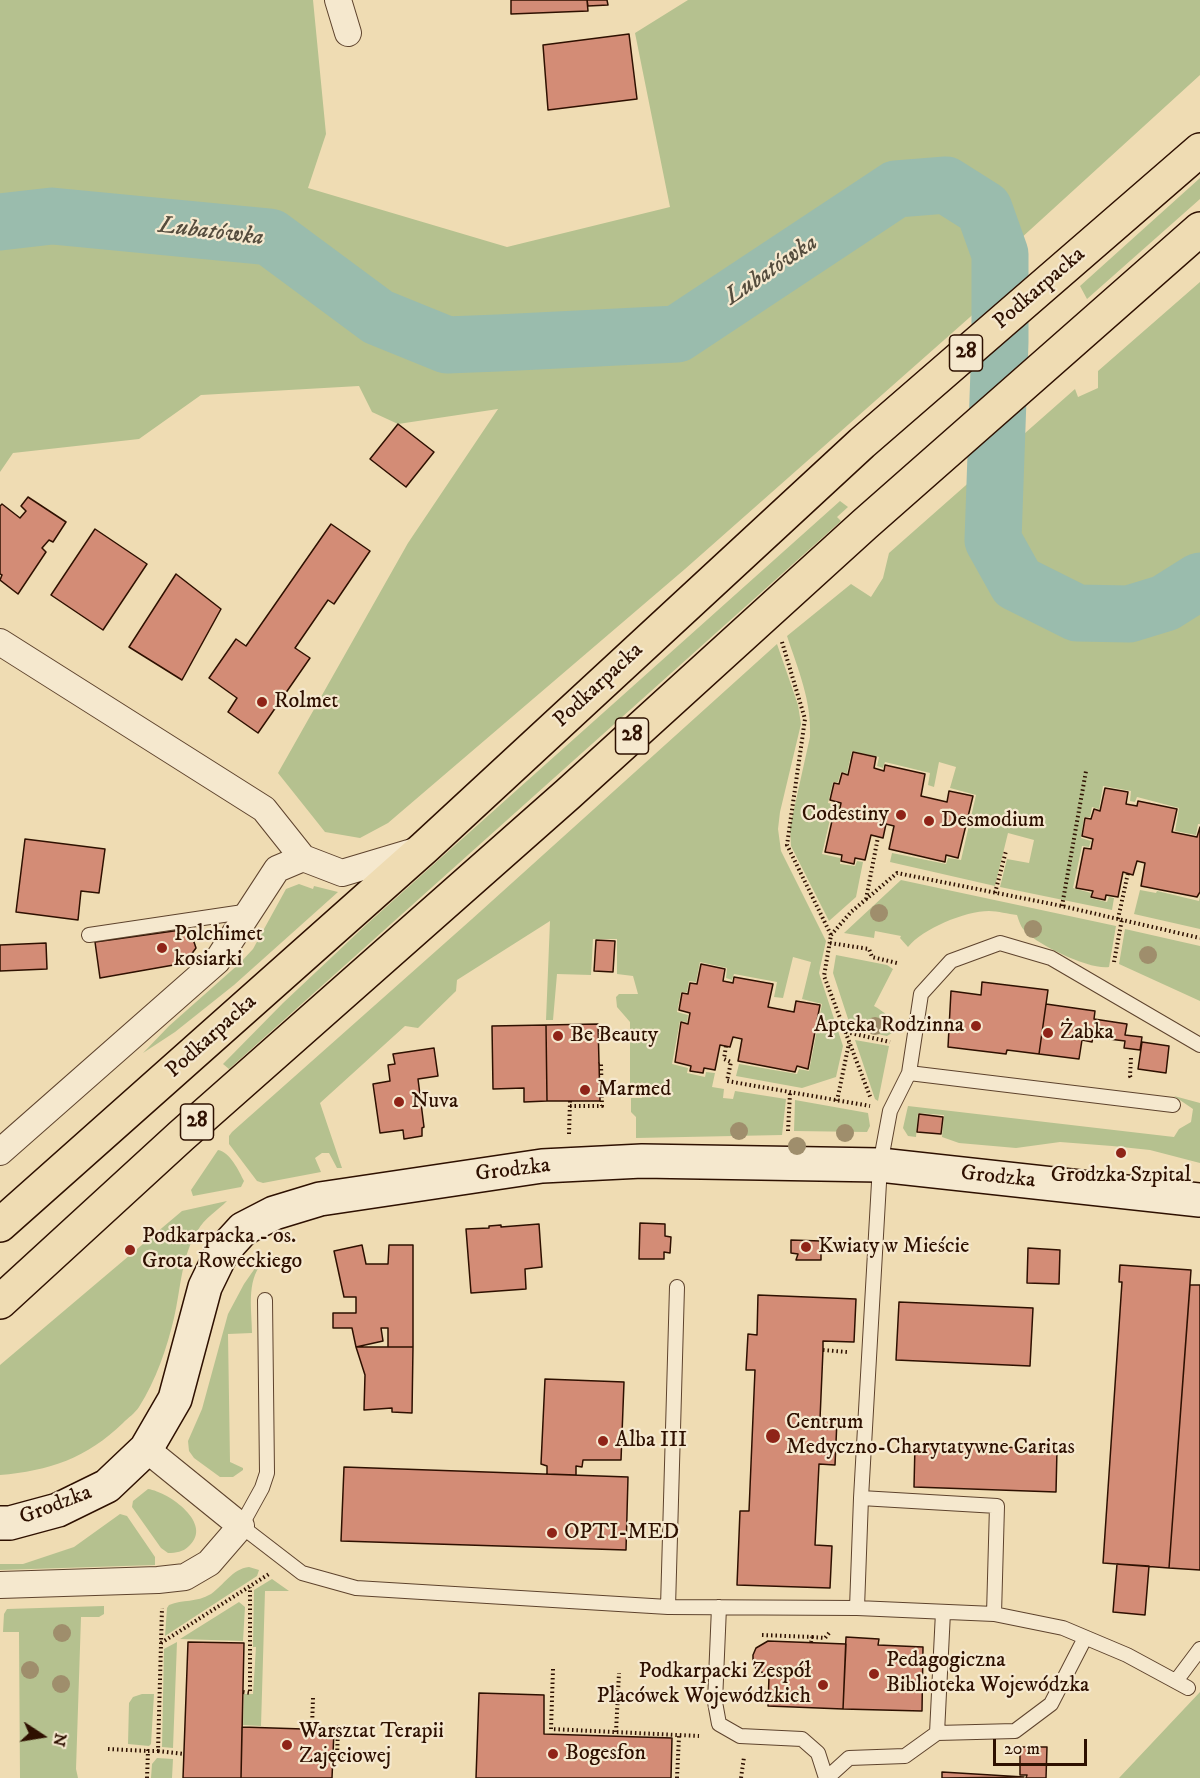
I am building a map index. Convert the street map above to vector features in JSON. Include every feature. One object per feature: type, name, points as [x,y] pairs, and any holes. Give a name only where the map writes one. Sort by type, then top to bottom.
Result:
[{"type":"main road","name":"Podkarpacka","points":[[0,1225],[424,848],[862,443],[1200,150]]},
{"type":"main road","name":"28","points":[[0,1302],[217,1104],[568,795],[865,524],[1200,229]]},
{"type":"street","points":[[338,0],[348,33]]},
{"type":"street","points":[[0,642],[264,809],[303,858],[342,873],[424,848]]},
{"type":"street","points":[[0,1152],[217,961],[277,869],[303,858]]},
{"type":"street","name":"Grodzka","points":[[0,1523],[10,1523],[58,1510],[107,1486],[146,1449],[175,1399],[205,1287],[222,1252],[243,1229],[274,1213],[320,1199],[542,1166],[642,1161],[880,1165],[1200,1200]]},
{"type":"street","points":[[0,1585],[158,1580],[185,1577],[209,1563],[241,1526],[146,1449]]},
{"type":"lane","points":[[90,934],[250,911]]},
{"type":"lane","points":[[857,1608],[880,1165],[890,1111],[909,1072],[921,994],[951,961],[1000,943],[1051,958],[1200,1045]]},
{"type":"lane","points":[[909,1072],[1173,1105]]},
{"type":"lane","points":[[668,1607],[677,1287]]},
{"type":"lane","points":[[265,1300],[267,1473],[262,1488],[241,1526],[302,1574],[356,1588],[668,1607],[857,1608],[994,1614],[1063,1628],[1126,1655],[1182,1685],[1200,1649]]},
{"type":"lane","points":[[861,1498],[997,1506],[994,1614]]},
{"type":"lane","points":[[719,1607],[716,1702],[719,1724],[740,1736],[802,1738],[818,1753],[826,1778],[849,1758],[905,1756],[937,1733],[1015,1731],[1051,1704],[1085,1638]]},
{"type":"lane","points":[[937,1733],[943,1612]]},
{"type":"path","points":[[726,1046],[723,1059],[731,1062],[727,1082],[873,1106],[824,976],[831,934],[787,845],[805,719],[790,662],[781,638]]},
{"type":"path","points":[[1062,906],[1086,771]]},
{"type":"path","points":[[866,900],[878,837]]},
{"type":"path","points":[[995,893],[1006,851]]},
{"type":"path","points":[[831,934],[851,912],[897,873],[1062,906],[1200,938]]},
{"type":"path","points":[[1114,962],[1128,873]]},
{"type":"path","points":[[830,943],[869,949],[872,957],[897,963]]},
{"type":"path","points":[[846,1032],[890,1042]]},
{"type":"path","points":[[837,1101],[849,1041]]},
{"type":"path","points":[[569,1122],[570,1104],[602,1106],[601,1063],[599,1064]]},
{"type":"path","points":[[788,1139],[790,1093]]},
{"type":"path","points":[[823,1350],[857,1353]]},
{"type":"path","points":[[161,1643],[272,1572],[266,1568]]},
{"type":"path","points":[[243,1692],[250,1693],[250,1586]]},
{"type":"path","points":[[158,1751],[162,1599]]},
{"type":"path","points":[[762,1635],[812,1640],[825,1638],[829,1634]]},
{"type":"path","points":[[553,1669],[551,1729],[699,1736]]},
{"type":"path","points":[[616,1732],[619,1672]]},
{"type":"path","points":[[313,1698],[312,1727],[338,1727],[335,1759],[352,1758]]},
{"type":"path","points":[[677,1778],[679,1736]]},
{"type":"path","points":[[108,1749],[184,1754]]},
{"type":"path","points":[[147,1751],[147,1778]]},
{"type":"green space","points":[[0,0],[313,0],[326,134],[308,188],[507,247],[670,207],[635,33],[688,0],[1200,0],[1200,75],[1019,240],[978,310],[685,569],[388,823],[360,838],[325,832],[278,773],[408,543],[498,409],[398,424],[372,412],[359,386],[201,395],[139,439],[13,453],[0,472]]},
{"type":"green space","points":[[1200,178],[1200,199],[1087,299],[1080,286]]},
{"type":"green space","points":[[1200,282],[1200,824],[1198,824],[1196,835],[1175,831],[1179,808],[1137,797],[1135,802],[1130,801],[1131,791],[1103,786],[1099,809],[1092,807],[1090,817],[1084,817],[1081,838],[1091,841],[1089,847],[1082,846],[1073,888],[1091,893],[1090,898],[1107,902],[1109,897],[1114,898],[1112,910],[1000,887],[1007,859],[1029,863],[1034,840],[1008,833],[995,886],[890,862],[892,853],[946,864],[948,858],[961,860],[976,795],[950,788],[956,767],[939,762],[934,787],[928,785],[930,773],[885,762],[883,768],[877,766],[879,757],[852,751],[847,773],[841,772],[838,782],[833,782],[828,803],[840,806],[838,811],[832,811],[822,854],[840,858],[840,864],[855,866],[857,861],[863,862],[856,897],[829,921],[791,846],[790,827],[810,737],[810,724],[803,686],[787,636],[851,584],[871,597],[883,578],[889,553],[1075,389],[1078,397],[1098,388],[1098,371]]},
{"type":"green space","points":[[840,501],[848,507],[837,517],[841,521],[229,1069],[223,1064],[283,1003],[367,924]]},
{"type":"green space","points":[[777,644],[798,705],[801,724],[778,829],[781,851],[826,941],[819,973],[843,1046],[836,1077],[802,1088],[736,1076],[739,1064],[797,1074],[799,1069],[809,1071],[822,1004],[802,999],[811,962],[793,957],[783,998],[774,997],[777,982],[734,974],[732,980],[726,978],[727,968],[700,962],[696,982],[689,981],[687,992],[681,992],[677,1012],[688,1015],[687,1022],[680,1021],[672,1064],[688,1068],[687,1073],[705,1077],[706,1072],[715,1073],[712,1087],[724,1089],[723,1098],[733,1099],[735,1091],[786,1099],[782,1135],[636,1138],[636,1117],[631,1112],[631,1098],[642,1098],[641,1087],[630,1086],[630,1022],[617,1007],[616,997],[619,994],[638,994],[633,976],[617,974],[617,939],[593,939],[591,975],[557,974],[553,1020],[546,1020],[550,921],[457,980],[456,991],[418,1028],[405,1026],[320,1103],[342,1168],[337,1168],[329,1153],[322,1153],[315,1158],[321,1172],[263,1183],[257,1181],[229,1144],[229,1136],[232,1132]]},
{"type":"green space","points":[[901,880],[1116,926],[1109,967],[1090,965],[1053,950],[1024,930],[1017,915],[996,911],[968,914],[945,922],[923,934],[908,947],[900,938],[901,936],[875,931],[874,938],[844,933]]},
{"type":"green space","points":[[299,884],[313,889],[314,886],[338,892],[234,985],[175,1032],[143,1053],[253,949],[286,889]]},
{"type":"green space","points":[[1140,890],[1156,893],[1157,891],[1199,901],[1200,896],[1200,929],[1134,914]]},
{"type":"green space","points":[[1125,929],[1200,946],[1200,1001],[1119,964]]},
{"type":"green space","points":[[836,955],[887,965],[893,969],[874,1006],[888,1016],[892,1033],[887,1036],[851,1028],[833,973]]},
{"type":"green space","points":[[855,1040],[889,1046],[878,1101],[875,1099]]},
{"type":"green space","points":[[1174,1096],[1200,1103],[1200,1163],[1150,1150],[1112,1146],[1060,1142],[1016,1148],[959,1143],[942,1137],[944,1115],[918,1113],[916,1137],[908,1136],[903,1128],[908,1106],[1174,1137],[1179,1129],[1191,1122],[1193,1109]]},
{"type":"green space","points":[[795,1100],[868,1113],[870,1126],[867,1132],[794,1131]]},
{"type":"green space","points":[[218,1150],[226,1154],[237,1167],[244,1181],[241,1187],[193,1196],[191,1190]]},
{"type":"green space","points":[[227,1201],[204,1222],[192,1240],[164,1352],[151,1386],[137,1409],[109,1435],[81,1454],[51,1466],[0,1475],[0,1365],[182,1211]]},
{"type":"green space","points":[[260,1261],[262,1263],[252,1287],[252,1333],[228,1334],[230,1462],[243,1470],[233,1477],[220,1477],[194,1458],[189,1451],[188,1441],[202,1409],[228,1314],[244,1284]]},
{"type":"green space","points":[[148,1489],[167,1496],[186,1510],[193,1519],[196,1528],[195,1537],[184,1550],[168,1553],[161,1548],[132,1507],[133,1501]]},
{"type":"green space","points":[[120,1514],[127,1516],[155,1557],[155,1565],[0,1570],[0,1564],[23,1564],[74,1547]]},
{"type":"green space","points":[[249,1567],[259,1570],[257,1576],[165,1636],[169,1605],[205,1597],[233,1574]]},
{"type":"green space","points":[[272,1579],[289,1591],[265,1591],[261,1726],[243,1725],[244,1694],[253,1694],[256,1647],[253,1647],[254,1590]]},
{"type":"green space","points":[[239,1602],[245,1607],[243,1641],[180,1639]]},
{"type":"green space","points":[[104,1606],[104,1614],[99,1617],[81,1617],[76,1769],[78,1778],[20,1778],[19,1632],[3,1632],[4,1614],[7,1609]]},
{"type":"green space","points":[[177,1642],[173,1748],[162,1747],[164,1649]]},
{"type":"green space","points":[[1200,1692],[1200,1778],[1119,1778]]},
{"type":"green space","points":[[154,1694],[149,1746],[128,1744],[129,1703],[133,1697]]},
{"type":"green space","points":[[157,1758],[173,1759],[172,1778],[151,1778],[152,1764]]},
{"type":"building","points":[[511,0],[587,0],[588,11],[511,14]]},
{"type":"building","points":[[587,0],[607,0],[608,5],[588,6]]},
{"type":"building","points":[[629,34],[637,99],[548,110],[543,45]]},
{"type":"building","points":[[398,424],[434,452],[406,487],[370,459]]},
{"type":"building","points":[[28,497],[66,522],[53,542],[49,540],[42,548],[46,552],[18,594],[0,580],[2,575],[0,574],[0,506],[2,504],[20,518],[26,511],[21,506]]},
{"type":"building","points":[[331,524],[370,551],[334,604],[328,600],[295,648],[310,658],[258,733],[228,712],[237,698],[209,678],[236,639],[246,646]]},
{"type":"building","points":[[95,529],[147,564],[103,630],[51,595]]},
{"type":"building","points":[[176,574],[221,609],[182,680],[129,647]]},
{"type":"building","points":[[853,752],[876,757],[874,768],[884,771],[885,765],[925,774],[921,796],[947,802],[949,791],[973,796],[958,858],[946,855],[945,862],[889,849],[894,826],[886,824],[883,838],[871,835],[865,860],[855,858],[854,864],[841,861],[842,855],[825,852],[834,812],[839,813],[841,803],[830,800],[834,783],[839,784],[842,773],[848,775]]},
{"type":"building","points":[[1105,788],[1128,792],[1126,804],[1137,806],[1138,801],[1177,809],[1172,832],[1197,837],[1200,827],[1200,892],[1197,897],[1141,886],[1145,863],[1137,861],[1133,875],[1123,872],[1118,897],[1106,895],[1105,900],[1091,897],[1093,891],[1076,888],[1084,848],[1091,849],[1093,839],[1082,836],[1085,818],[1091,819],[1094,809],[1100,811]]},
{"type":"building","points":[[25,839],[105,849],[99,893],[81,891],[78,920],[16,912]]},
{"type":"building","points":[[181,930],[193,939],[196,948],[185,963],[100,978],[95,942]]},
{"type":"building","points":[[596,940],[615,941],[613,972],[594,971]]},
{"type":"building","points":[[46,943],[47,969],[0,971],[0,945]]},
{"type":"building","points":[[701,964],[725,969],[723,981],[733,983],[734,977],[773,984],[768,1007],[794,1012],[796,1001],[820,1005],[808,1069],[797,1066],[795,1072],[738,1061],[742,1039],[733,1037],[730,1047],[720,1045],[715,1070],[704,1068],[703,1073],[690,1071],[691,1066],[675,1062],[681,1022],[688,1024],[690,1013],[679,1010],[682,993],[688,994],[690,983],[697,984]]},
{"type":"building","points":[[982,982],[1048,990],[1039,1054],[1007,1050],[1006,1054],[948,1047],[951,991],[981,995]]},
{"type":"building","points":[[1046,1004],[1095,1011],[1094,1019],[1127,1024],[1125,1035],[1142,1037],[1140,1050],[1124,1048],[1125,1041],[1093,1037],[1092,1042],[1082,1040],[1079,1059],[1039,1054]]},
{"type":"building","points":[[598,1024],[600,1101],[547,1101],[546,1025]]},
{"type":"building","points":[[546,1025],[547,1101],[524,1102],[524,1088],[493,1089],[492,1026]]},
{"type":"building","points":[[1142,1042],[1169,1046],[1166,1073],[1138,1069]]},
{"type":"building","points":[[434,1048],[438,1076],[418,1079],[424,1127],[422,1136],[404,1139],[403,1130],[380,1133],[373,1084],[390,1081],[388,1065],[395,1064],[393,1054]]},
{"type":"building","points":[[919,1114],[943,1117],[941,1134],[917,1132]]},
{"type":"building","points":[[640,1223],[665,1224],[665,1236],[671,1237],[670,1253],[664,1252],[664,1259],[639,1259]]},
{"type":"building","points":[[539,1224],[542,1267],[525,1269],[526,1289],[471,1293],[466,1229]]},
{"type":"building","name":"Kwiaty w Mieście","points":[[791,1240],[821,1241],[821,1260],[796,1260],[798,1254],[791,1253]]},
{"type":"building","points":[[362,1245],[366,1264],[388,1264],[389,1245],[413,1245],[413,1347],[388,1347],[388,1328],[381,1328],[383,1341],[356,1347],[352,1328],[333,1328],[333,1313],[356,1313],[356,1297],[344,1297],[334,1251]]},
{"type":"building","points":[[1028,1248],[1060,1250],[1059,1284],[1027,1283]]},
{"type":"building","points":[[1120,1265],[1191,1270],[1169,1568],[1103,1563],[1122,1282],[1119,1282]]},
{"type":"building","points":[[1190,1285],[1200,1285],[1200,1570],[1169,1568]]},
{"type":"building","points":[[758,1295],[856,1299],[854,1342],[823,1341],[820,1419],[837,1420],[835,1465],[819,1464],[815,1545],[832,1546],[830,1588],[737,1585],[740,1511],[749,1511],[755,1370],[746,1370],[748,1334],[757,1335]]},
{"type":"building","points":[[899,1302],[1033,1308],[1030,1366],[896,1360]]},
{"type":"building","points":[[356,1347],[413,1347],[412,1413],[392,1412],[392,1408],[364,1410],[365,1375]]},
{"type":"building","points":[[545,1379],[624,1382],[621,1460],[583,1460],[582,1467],[576,1466],[576,1475],[547,1474],[547,1466],[541,1464]]},
{"type":"building","points":[[915,1444],[1057,1449],[1056,1492],[914,1487]]},
{"type":"building","points":[[344,1467],[628,1477],[626,1550],[341,1541]]},
{"type":"building","points":[[1117,1564],[1149,1566],[1145,1615],[1113,1612]]},
{"type":"building","points":[[846,1637],[879,1639],[878,1645],[923,1647],[922,1711],[843,1709]]},
{"type":"building","points":[[768,1641],[846,1644],[843,1709],[768,1706],[769,1676],[756,1669],[753,1655],[756,1648]]},
{"type":"building","points":[[188,1642],[244,1643],[241,1778],[183,1778]]},
{"type":"building","points":[[479,1693],[544,1695],[544,1734],[672,1738],[671,1778],[476,1778]]},
{"type":"building","name":"Warsztat Terapii Zajęciowej","points":[[242,1727],[334,1730],[332,1778],[241,1778]]},
{"type":"building","points":[[1020,1747],[1047,1747],[1046,1778],[1026,1778],[1027,1775],[1020,1775]]},
{"type":"building","points":[[942,1772],[1024,1777],[942,1778]]},
{"type":"waterway","name":"Lubatówka","points":[[0,222],[52,216],[270,237],[378,317],[447,345],[677,334],[896,189],[946,185],[984,209],[1000,254],[1000,342],[993,540],[1017,583],[1077,613],[1129,614],[1165,603],[1200,581]]},
{"type":"place","name":"Rolmet","points":[[262,702]]},
{"type":"place","name":"Codestiny","points":[[901,815]]},
{"type":"place","name":"Desmodium","points":[[929,821]]},
{"type":"place","name":"Polchimet kosiarki","points":[[162,948]]},
{"type":"place","name":"Apteka Rodzinna","points":[[976,1026]]},
{"type":"place","name":"Żabka","points":[[1048,1033]]},
{"type":"place","name":"Be Beauty","points":[[558,1036]]},
{"type":"place","name":"Marmed","points":[[585,1090]]},
{"type":"place","name":"Nuva","points":[[399,1102]]},
{"type":"place","name":"Grodzka Szpital","points":[[1121,1153]]},
{"type":"place","name":"Kwiaty w Mieście","points":[[806,1247]]},
{"type":"place","name":"Podkarpacka - os. Grota Roweckiego","points":[[130,1250]]},
{"type":"place","name":"Centrum Medyczno-Charytatywne Caritas","points":[[773,1436]]},
{"type":"place","name":"Alba III","points":[[603,1441]]},
{"type":"place","name":"OPTI-MED","points":[[552,1533]]},
{"type":"place","name":"Pedagogiczna Biblioteka Wojewódzka","points":[[874,1674]]},
{"type":"place","name":"Podkarpacki Zespół Placówek Wojewódzkich","points":[[823,1685]]},
{"type":"place","name":"Warsztat Terapii Zajęciowej","points":[[287,1745]]},
{"type":"place","name":"Bogesfon","points":[[553,1754]]}]
